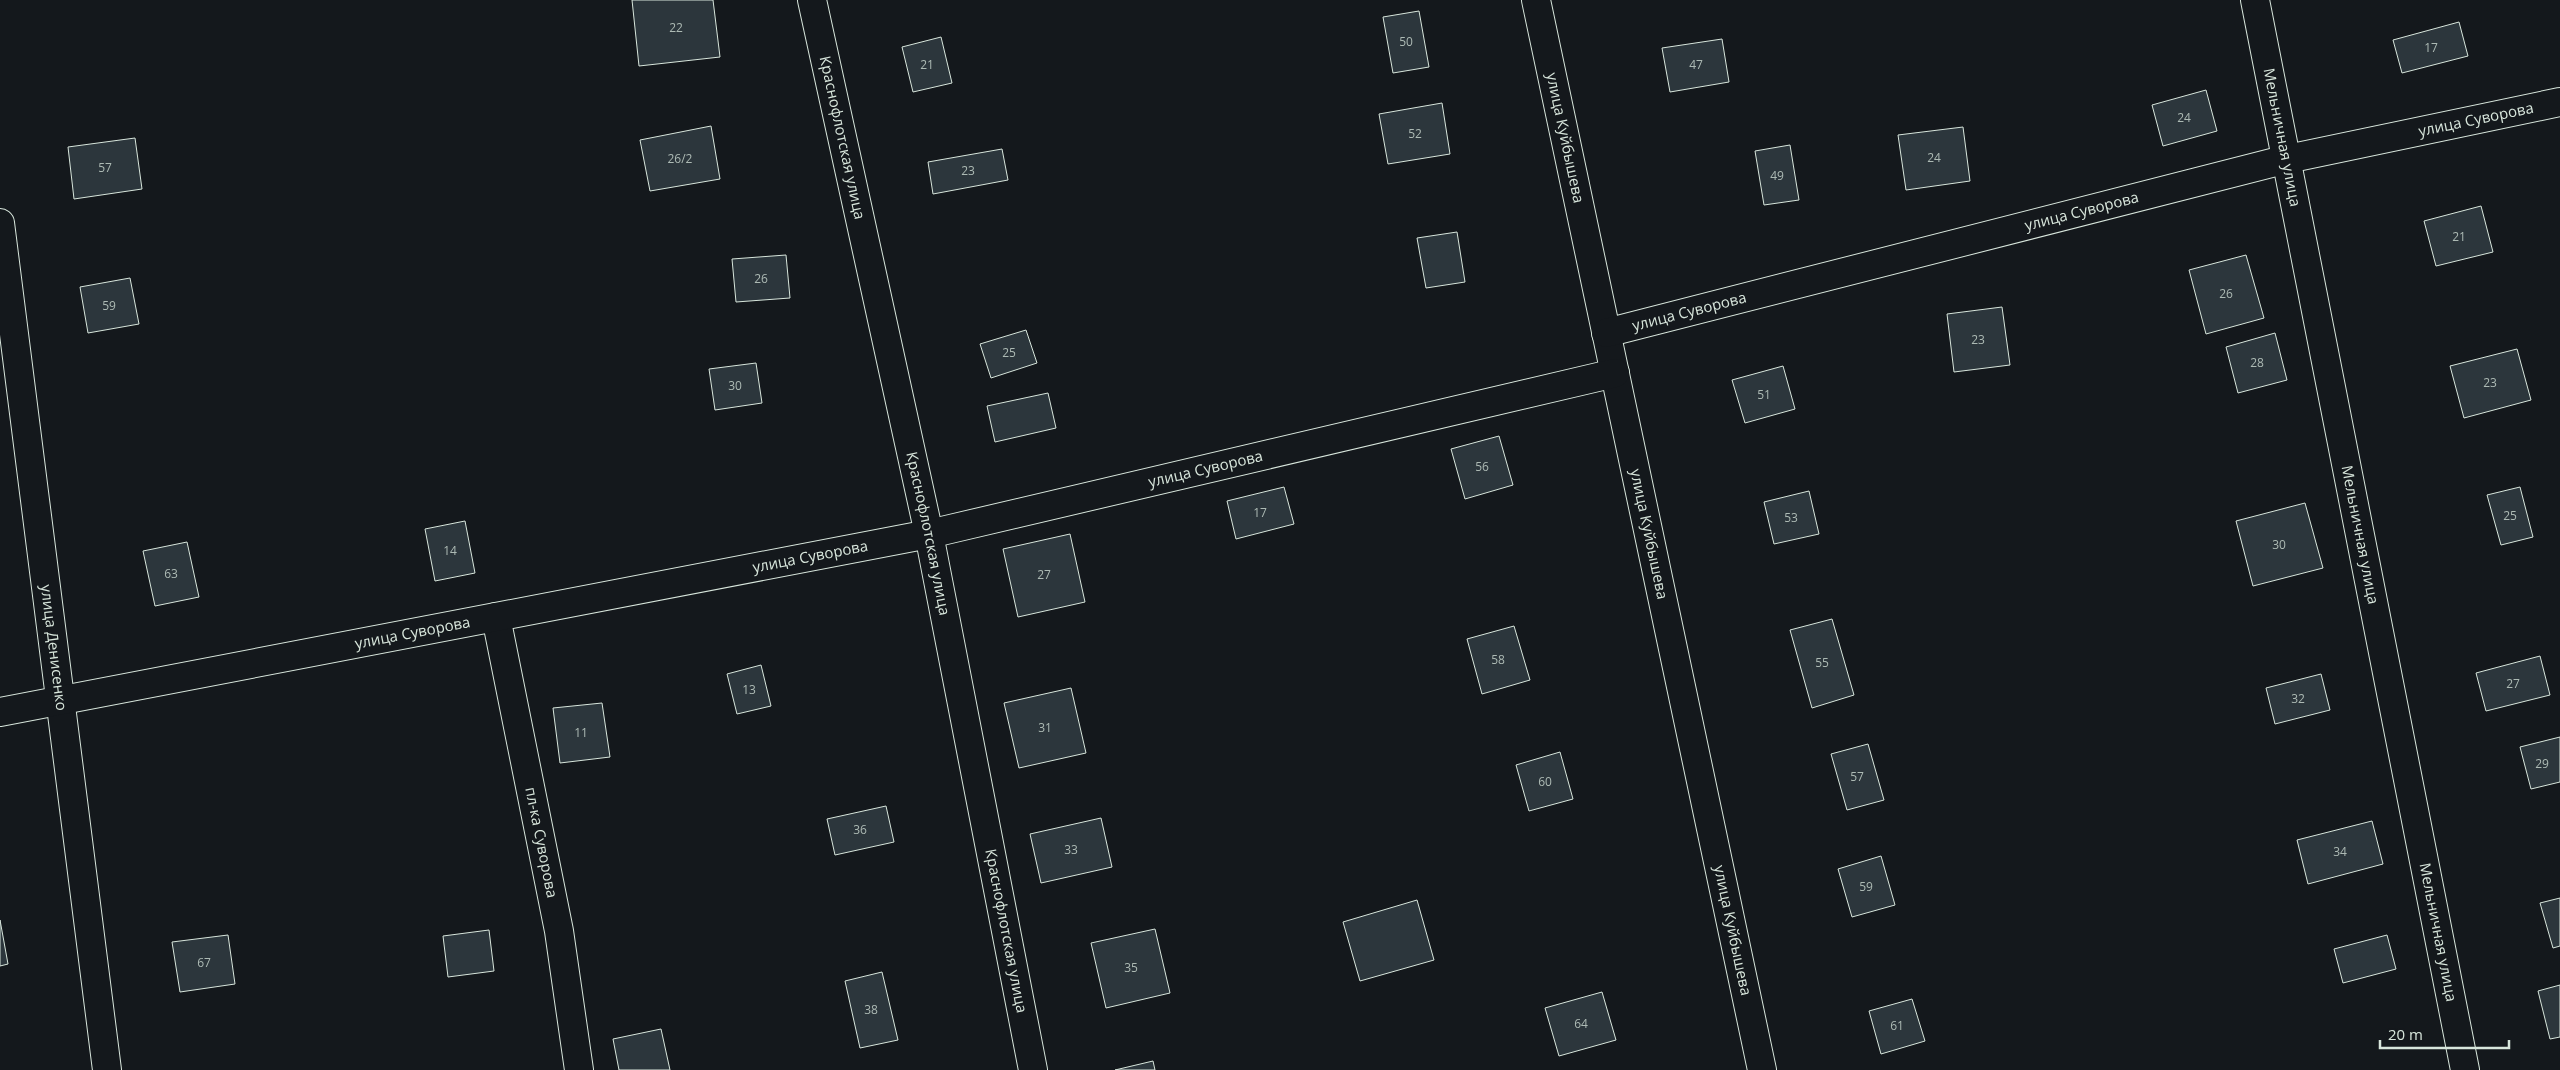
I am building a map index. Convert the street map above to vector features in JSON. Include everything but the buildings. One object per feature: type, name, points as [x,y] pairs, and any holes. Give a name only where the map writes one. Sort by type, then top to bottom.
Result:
[{"type":"street","name":"Краснофлотская улица","points":[[812,0],[929,534],[1033,1070]]},
{"type":"street","name":"улица Куйбышева","points":[[1536,0],[1762,1070]]},
{"type":"street","name":"Мельничная улица","points":[[2255,0],[2465,1070]]},
{"type":"street","name":"улица Суворова","points":[[1606,333],[2286,159],[2560,102]]},
{"type":"street","name":"улица Денисенко","points":[[0,223],[107,1070]]},
{"type":"street","name":"улица Суворова","points":[[0,712],[929,534],[1615,373]]},
{"type":"street","name":"пл-ка Суворова","points":[[496,617],[559,930],[579,1070]]}]
